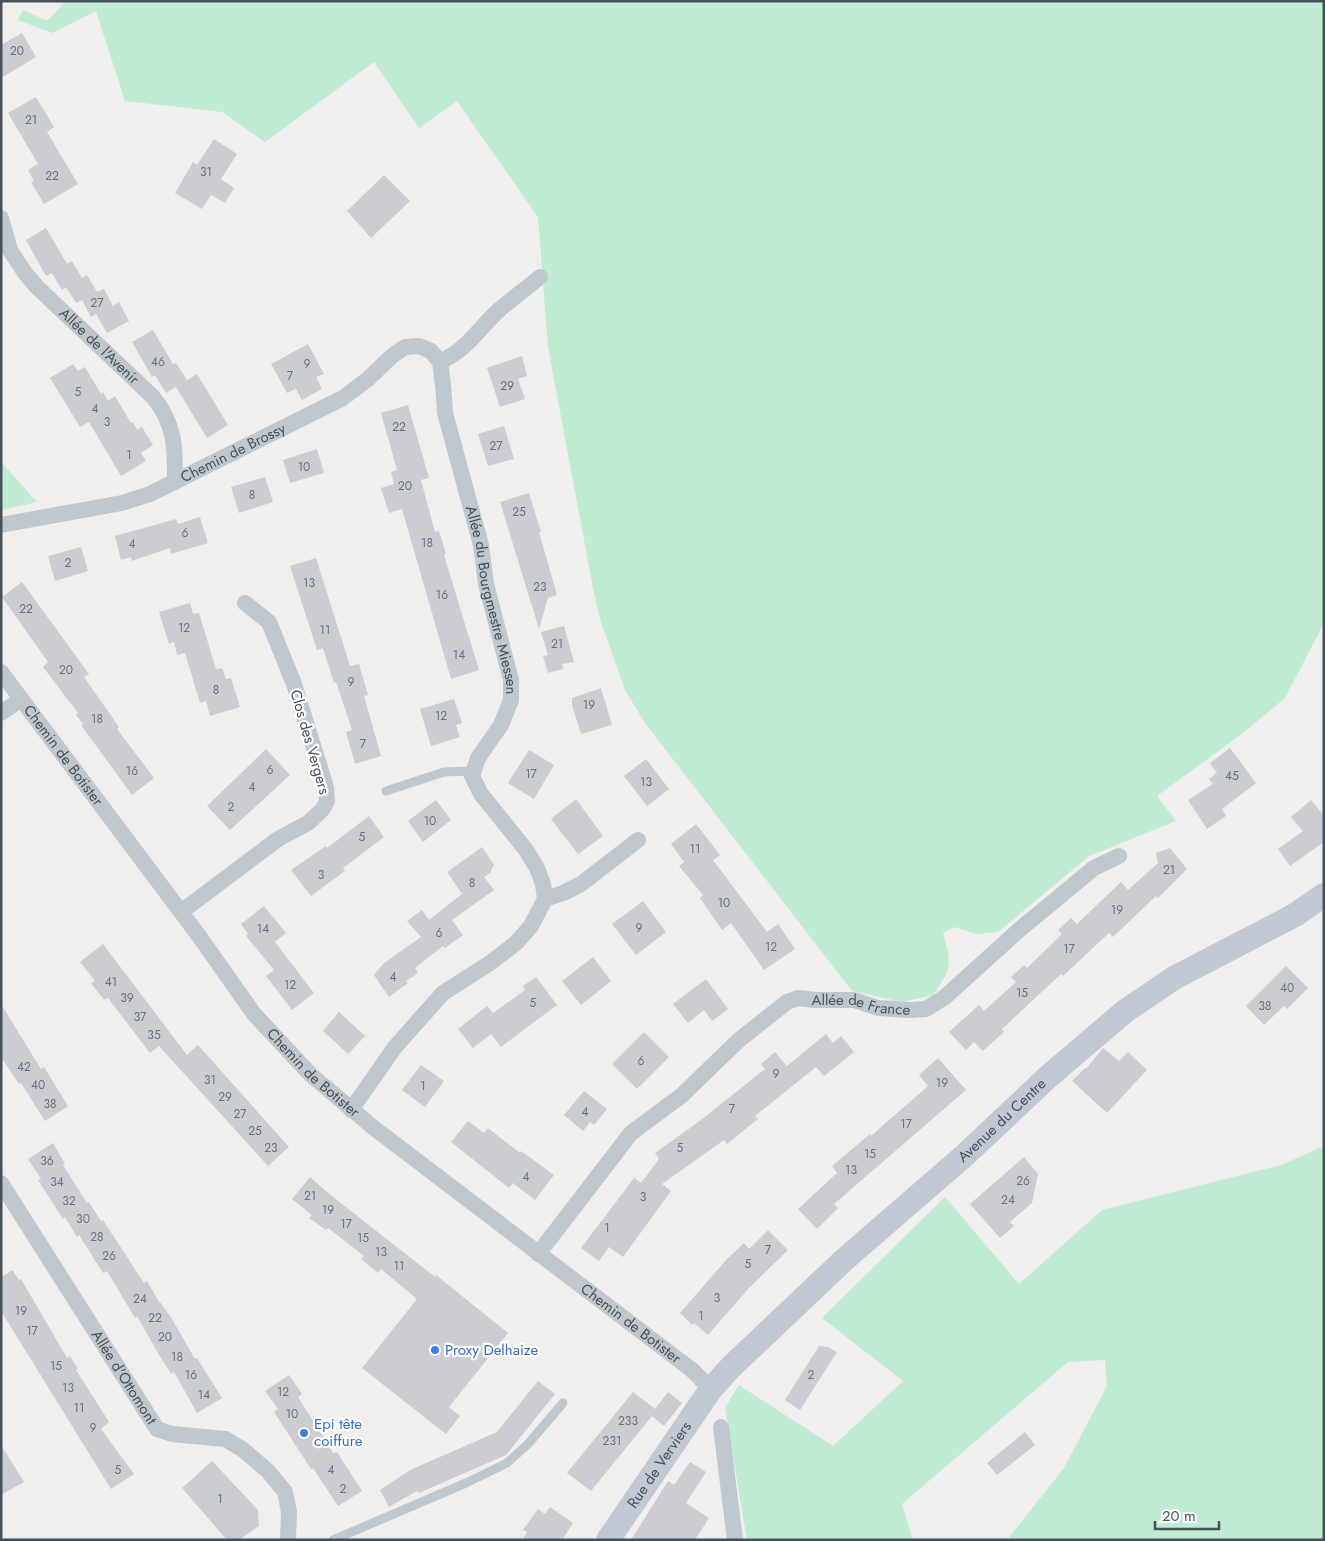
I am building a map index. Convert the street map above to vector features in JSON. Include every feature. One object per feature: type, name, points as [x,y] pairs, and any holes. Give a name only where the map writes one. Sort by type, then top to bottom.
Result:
[{"type":"street","name":"Allée de l'Avenir","points":[[1,218],[10,250],[25,273],[37,287],[153,397],[163,410],[174,443],[176,482]]},
{"type":"street","points":[[440,362],[455,355],[480,332],[499,310],[540,277]]},
{"type":"street","name":"Chemin de Brossy","points":[[1,525],[122,503],[150,494],[343,398],[405,347],[418,346],[431,351],[440,362]]},
{"type":"street","name":"Allée du Bourgmestre Miessen","points":[[440,362],[445,413],[482,545],[486,584],[511,680],[511,700],[501,725],[478,758],[474,771]]},
{"type":"street","name":"Clos des Vergers","points":[[181,912],[278,839],[308,823],[323,810],[327,801],[326,787],[294,684],[269,622],[246,603]]},
{"type":"street","name":"Chemin de Botister","points":[[1,672],[20,700],[181,912],[254,1014],[311,1075],[351,1110],[692,1370],[711,1389]]},
{"type":"street","points":[[1,713],[20,700]]},
{"type":"street","points":[[351,1110],[395,1048],[443,993],[516,943],[531,926],[545,898],[543,884],[537,868],[526,850],[481,794],[472,776],[474,771]]},
{"type":"street","points":[[545,898],[564,893],[581,884],[638,840]]},
{"type":"street","name":"Allée de France","points":[[538,1254],[631,1133],[681,1096],[739,1040],[787,1002],[798,998],[854,1000],[878,1008],[926,1009],[945,997],[1019,930],[1094,868],[1119,856]]},
{"type":"street","name":"Avenue du Centre","points":[[711,1389],[731,1367],[845,1259],[965,1155],[1049,1076],[1124,1012],[1174,978],[1281,922],[1324,895]]},
{"type":"street","name":"Allée d'Ottomont","points":[[1,1183],[157,1429],[172,1434],[225,1439],[242,1449],[268,1471],[285,1492],[289,1512],[288,1540]]},
{"type":"street","name":"Rue de Verviers","points":[[608,1540],[711,1389]]},
{"type":"street","points":[[721,1427],[735,1540]]},
{"type":"lane","points":[[386,791],[444,772],[474,771]]},
{"type":"lane","points":[[333,1540],[466,1483],[507,1463],[528,1444],[563,1403]]},
{"type":"green space","points":[[66,1],[1324,1],[1324,623],[1285,698],[1243,733],[1157,796],[1176,821],[1089,856],[998,932],[976,934],[954,927],[943,933],[949,960],[947,972],[933,995],[902,1002],[852,991],[645,723],[625,690],[600,619],[593,588],[548,347],[538,217],[457,101],[419,128],[374,62],[265,142],[222,112],[125,101],[96,11],[52,33],[18,20],[23,10],[47,21]]},
{"type":"green space","points":[[1,462],[37,502],[1,510]]},
{"type":"green space","points":[[1324,1146],[1324,1540],[1007,1540],[1064,1468],[1107,1386],[1105,1360],[1068,1362],[902,1504],[913,1540],[747,1540],[725,1408],[739,1385],[833,1446],[903,1381],[822,1318],[945,1197],[1019,1284],[1102,1210],[1281,1165]]},
{"type":"building","points":[[22,33],[36,57],[1,78],[1,45]]},
{"type":"building","points":[[36,97],[54,127],[47,132],[78,184],[44,204],[31,182],[34,181],[28,170],[38,164],[8,113]]},
{"type":"building","points":[[214,139],[237,154],[221,179],[234,188],[225,203],[211,195],[202,209],[175,193],[193,162],[197,165]]},
{"type":"building","points":[[384,175],[410,201],[371,238],[347,211]]},
{"type":"building","points":[[46,228],[67,264],[72,261],[82,278],[87,275],[97,292],[104,289],[113,306],[119,302],[129,321],[107,333],[96,314],[91,317],[82,300],[76,303],[66,287],[62,290],[52,273],[46,276],[26,240]]},
{"type":"building","points":[[153,330],[173,364],[176,363],[187,380],[166,393],[155,375],[152,377],[132,342]]},
{"type":"building","points":[[308,344],[324,374],[316,377],[322,389],[302,400],[296,389],[287,393],[271,364]]},
{"type":"building","points":[[522,356],[527,376],[518,379],[525,399],[500,407],[487,368]]},
{"type":"building","points":[[73,364],[78,371],[85,367],[101,394],[103,392],[108,401],[115,396],[131,423],[133,422],[137,430],[142,427],[153,445],[141,453],[146,461],[121,476],[89,422],[80,427],[50,378]]},
{"type":"building","points":[[197,374],[228,425],[207,438],[176,387]]},
{"type":"building","points":[[408,405],[429,478],[421,480],[435,532],[439,531],[446,554],[444,555],[479,670],[451,679],[402,509],[389,513],[381,488],[394,484],[391,472],[397,470],[381,413]]},
{"type":"building","points":[[504,426],[514,459],[488,466],[478,434]]},
{"type":"building","points":[[317,449],[324,473],[290,483],[283,460]]},
{"type":"building","points":[[265,477],[273,502],[239,513],[231,487]]},
{"type":"building","points":[[529,493],[557,595],[548,598],[539,629],[500,502]]},
{"type":"building","points":[[200,517],[208,543],[171,554],[170,548],[132,561],[131,557],[121,560],[115,536],[176,519],[178,524]]},
{"type":"building","points":[[81,547],[88,571],[55,581],[48,556]]},
{"type":"building","points":[[316,558],[350,666],[359,664],[368,695],[364,696],[381,756],[355,764],[346,732],[352,730],[323,648],[317,650],[290,566]]},
{"type":"building","points":[[22,582],[89,674],[84,677],[119,727],[117,729],[154,778],[132,795],[81,725],[83,724],[76,715],[78,713],[43,667],[48,662],[2,597]]},
{"type":"building","points":[[190,603],[193,614],[199,613],[216,669],[222,668],[226,679],[231,678],[240,707],[210,716],[206,701],[200,703],[185,653],[177,655],[174,642],[169,644],[159,612]]},
{"type":"building","points":[[564,626],[574,662],[562,664],[563,669],[548,673],[543,656],[548,655],[541,632]]},
{"type":"building","points":[[601,688],[612,725],[581,734],[572,705],[572,698]]},
{"type":"building","points":[[454,699],[462,723],[456,725],[460,737],[431,746],[420,709]]},
{"type":"building","points":[[1230,748],[1256,783],[1222,809],[1226,816],[1207,829],[1188,800],[1213,784],[1209,779],[1217,773],[1210,763]]},
{"type":"building","points":[[266,749],[290,775],[230,830],[207,806]]},
{"type":"building","points":[[529,750],[554,765],[534,799],[508,783]]},
{"type":"building","points":[[646,759],[669,789],[647,806],[624,776]]},
{"type":"building","points":[[576,799],[603,836],[578,854],[551,819]]},
{"type":"building","points":[[436,800],[451,820],[423,842],[408,821]]},
{"type":"building","points":[[1311,800],[1324,816],[1324,842],[1290,866],[1278,849],[1303,831],[1291,817]]},
{"type":"building","points":[[369,816],[384,837],[343,868],[345,871],[311,896],[291,870],[326,846],[327,848]]},
{"type":"building","points":[[696,824],[720,855],[713,860],[767,932],[778,924],[795,949],[764,970],[731,923],[722,930],[700,898],[703,895],[679,866],[684,862],[671,844]]},
{"type":"building","points":[[482,847],[494,865],[490,873],[484,877],[494,890],[452,920],[463,935],[445,948],[443,946],[415,968],[418,973],[389,997],[374,975],[384,963],[421,937],[407,921],[422,910],[429,920],[462,894],[447,872]]},
{"type":"building","points":[[1170,848],[1187,869],[1158,898],[1156,896],[1113,937],[1109,933],[1063,976],[1061,974],[1002,1029],[1004,1032],[983,1051],[974,1042],[966,1050],[949,1032],[979,1005],[984,1011],[1016,982],[1011,977],[1024,965],[1027,968],[1062,934],[1058,930],[1071,918],[1077,924],[1121,882],[1128,890],[1158,863],[1156,853]]},
{"type":"building","points":[[643,901],[666,932],[636,955],[612,924]]},
{"type":"building","points":[[264,906],[286,933],[275,942],[314,993],[292,1010],[266,976],[274,970],[246,936],[248,934],[241,924]]},
{"type":"building","points":[[103,944],[187,1055],[198,1045],[289,1147],[268,1166],[159,1046],[150,1053],[108,998],[104,1000],[91,983],[95,981],[80,962]]},
{"type":"building","points":[[593,957],[611,981],[581,1005],[562,981]]},
{"type":"building","points":[[1286,966],[1308,988],[1287,1009],[1284,1006],[1264,1025],[1246,1006]]},
{"type":"building","points":[[536,977],[557,1005],[501,1047],[491,1034],[473,1048],[458,1029],[487,1006],[493,1013],[525,990],[523,986]]},
{"type":"building","points":[[706,979],[728,1009],[712,1021],[704,1010],[688,1023],[673,1004]]},
{"type":"building","points":[[1,1004],[41,1069],[44,1067],[68,1106],[45,1121],[21,1083],[19,1084],[1,1057]]},
{"type":"building","points":[[339,1012],[365,1036],[348,1054],[323,1031]]},
{"type":"building","points":[[644,1032],[669,1057],[637,1089],[612,1064]]},
{"type":"building","points":[[826,1034],[833,1043],[841,1036],[854,1052],[824,1076],[816,1067],[755,1116],[758,1119],[727,1144],[724,1140],[662,1184],[671,1191],[623,1257],[609,1247],[599,1261],[581,1248],[634,1178],[641,1183],[659,1159],[655,1153],[701,1120],[765,1069],[761,1064],[775,1052],[787,1066]]},
{"type":"building","points":[[1103,1048],[1119,1061],[1128,1052],[1147,1070],[1107,1113],[1072,1081],[1086,1069]]},
{"type":"building","points":[[938,1058],[966,1090],[834,1204],[838,1208],[817,1229],[798,1209],[837,1173],[832,1166],[870,1134],[871,1136],[928,1086],[919,1075]]},
{"type":"building","points":[[421,1065],[444,1081],[425,1107],[402,1090]]},
{"type":"building","points":[[584,1091],[607,1109],[594,1125],[590,1122],[583,1131],[564,1115]]},
{"type":"building","points":[[468,1121],[484,1133],[488,1128],[520,1153],[521,1151],[554,1175],[535,1200],[513,1183],[509,1188],[451,1142]]},
{"type":"building","points":[[53,1143],[65,1164],[63,1165],[87,1203],[89,1202],[101,1221],[103,1220],[144,1283],[147,1281],[195,1359],[197,1358],[222,1398],[197,1413],[174,1372],[171,1374],[137,1316],[135,1318],[107,1271],[103,1273],[79,1235],[77,1237],[65,1217],[63,1219],[38,1180],[41,1179],[28,1159]]},
{"type":"building","points":[[1024,1157],[1038,1174],[1032,1203],[1010,1222],[1014,1226],[1000,1238],[970,1204]]},
{"type":"building","name":"Proxy Delhaize","points":[[310,1177],[508,1333],[449,1407],[460,1416],[446,1434],[362,1368],[417,1299],[381,1269],[378,1273],[361,1259],[364,1256],[328,1228],[326,1230],[309,1218],[312,1215],[292,1199]]},
{"type":"building","points":[[768,1230],[788,1250],[749,1288],[708,1335],[694,1323],[692,1325],[680,1313],[727,1259],[744,1243],[749,1249]]},
{"type":"building","points":[[12,1270],[19,1280],[21,1279],[67,1358],[70,1356],[78,1369],[76,1370],[109,1422],[101,1429],[134,1474],[111,1489],[1,1311],[1,1277]]},
{"type":"building","points":[[819,1346],[828,1347],[837,1352],[800,1410],[785,1400]]},
{"type":"building","points":[[289,1375],[302,1394],[298,1397],[333,1453],[337,1452],[362,1491],[338,1506],[274,1412],[278,1409],[265,1391]]},
{"type":"building","points":[[538,1381],[555,1394],[506,1455],[419,1493],[417,1491],[389,1507],[380,1490],[410,1470],[497,1432]]},
{"type":"building","points":[[633,1392],[655,1409],[668,1392],[682,1403],[664,1426],[652,1416],[591,1491],[567,1473]]},
{"type":"building","points":[[1025,1432],[1035,1445],[997,1475],[987,1463]]},
{"type":"building","points":[[1,1445],[24,1482],[1,1495]]},
{"type":"building","points":[[212,1461],[258,1510],[259,1526],[239,1540],[227,1540],[182,1488]]},
{"type":"building","points":[[690,1462],[706,1472],[686,1503],[709,1518],[695,1540],[631,1540],[668,1481],[674,1485]]},
{"type":"building","points":[[550,1507],[573,1523],[562,1540],[522,1540],[527,1532],[523,1530],[538,1509],[545,1514]]},
{"type":"place","name":"Proxy Delhaize","points":[[435,1350]]},
{"type":"place","name":"Epi tête coiffure","points":[[304,1433]]}]
